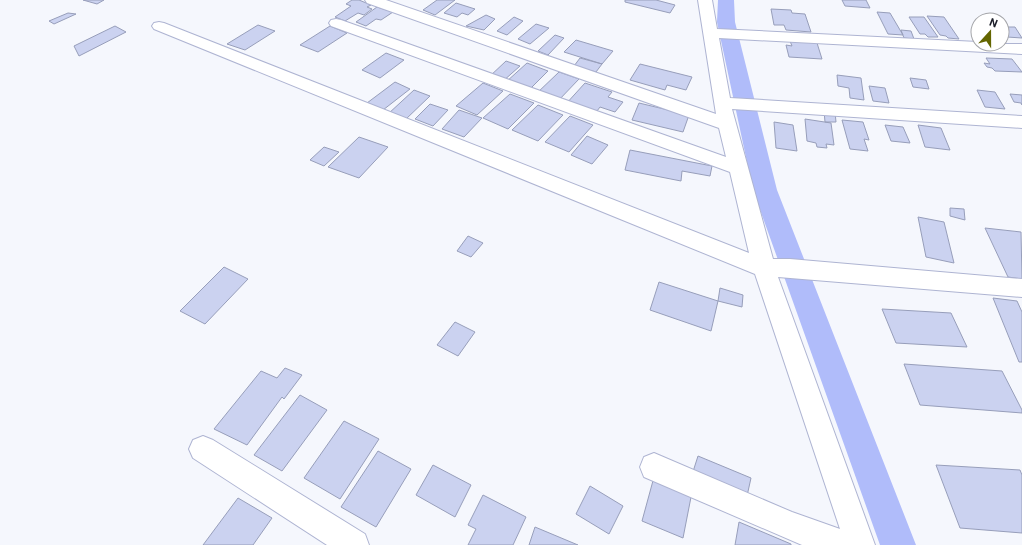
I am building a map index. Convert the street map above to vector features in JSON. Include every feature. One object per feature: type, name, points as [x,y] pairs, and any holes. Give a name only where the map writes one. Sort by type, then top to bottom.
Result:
[{"type":"street","points":[[372,0],[726,124]]},
{"type":"street","points":[[705,0],[716,34],[729,103],[726,124],[764,268],[860,545]]},
{"type":"street","points":[[336,23],[738,168]]},
{"type":"street","points":[[159,26],[764,268],[790,268],[1022,288]]},
{"type":"street","points":[[716,34],[1022,49]]},
{"type":"street","points":[[729,103],[1022,122]]},
{"type":"street","points":[[203,449],[354,545]]},
{"type":"street","points":[[654,467],[790,526],[842,545]]},
{"type":"building","points":[[83,0],[104,0],[97,4]]},
{"type":"building","points":[[352,0],[359,0],[371,5],[367,7],[372,9],[364,15],[358,13],[345,21],[335,17],[351,6],[346,4]]},
{"type":"building","points":[[437,0],[455,0],[435,15],[423,10]]},
{"type":"building","points":[[625,0],[656,0],[675,5],[670,13],[625,2]]},
{"type":"building","points":[[842,0],[866,0],[870,8],[845,6]]},
{"type":"building","points":[[456,3],[475,9],[468,15],[462,13],[457,17],[444,13]]},
{"type":"building","points":[[377,7],[393,12],[381,20],[376,19],[366,26],[356,22]]},
{"type":"building","points":[[771,9],[791,10],[792,13],[805,14],[811,32],[786,30],[784,25],[774,25]]},
{"type":"building","points":[[877,12],[890,13],[903,35],[888,34]]},
{"type":"building","points":[[68,13],[76,14],[54,24],[49,21]]},
{"type":"building","points":[[486,15],[495,19],[484,30],[466,26]]},
{"type":"building","points":[[927,16],[944,17],[959,39],[948,38],[940,35]]},
{"type":"building","points":[[514,17],[523,21],[507,35],[497,31]]},
{"type":"building","points":[[909,17],[924,17],[938,37],[928,37],[925,34],[920,34]]},
{"type":"building","points":[[536,24],[549,28],[530,44],[518,39]]},
{"type":"building","points":[[258,25],[275,31],[245,50],[227,44]]},
{"type":"building","points":[[115,26],[126,32],[79,56],[74,46]]},
{"type":"building","points":[[330,26],[347,33],[318,52],[300,45]]},
{"type":"building","points":[[1010,27],[1015,27],[1022,38],[1010,37]]},
{"type":"building","points":[[901,30],[911,31],[914,39],[904,38]]},
{"type":"building","points":[[555,35],[564,38],[548,55],[538,51]]},
{"type":"building","points":[[576,40],[613,51],[602,64],[564,52]]},
{"type":"building","points":[[790,41],[817,43],[822,59],[789,57],[786,45],[792,46]]},
{"type":"building","points":[[386,53],[404,60],[380,78],[362,70]]},
{"type":"building","points":[[580,58],[602,64],[596,72],[574,66]]},
{"type":"building","points":[[986,58],[1012,59],[1022,72],[995,71],[992,68],[987,67],[984,63],[990,64]]},
{"type":"building","points":[[506,61],[520,66],[502,82],[489,77]]},
{"type":"building","points":[[527,63],[548,71],[528,91],[506,82]]},
{"type":"building","points":[[640,64],[692,77],[686,90],[667,85],[665,90],[630,80]]},
{"type":"building","points":[[559,72],[579,79],[557,102],[536,94]]},
{"type":"building","points":[[837,75],[861,78],[864,100],[850,98],[849,88],[838,86]]},
{"type":"building","points":[[910,78],[926,80],[929,89],[913,87]]},
{"type":"building","points":[[395,82],[410,89],[383,110],[367,103]]},
{"type":"building","points":[[483,83],[503,91],[477,115],[456,106]]},
{"type":"building","points":[[585,83],[612,92],[608,97],[623,102],[615,112],[600,107],[594,115],[565,105]]},
{"type":"building","points":[[869,86],[885,88],[889,103],[873,101]]},
{"type":"building","points":[[414,90],[430,96],[405,120],[388,114]]},
{"type":"building","points":[[977,90],[995,92],[1005,109],[985,107]]},
{"type":"building","points":[[510,94],[534,103],[508,129],[483,118]]},
{"type":"building","points":[[1010,94],[1022,95],[1022,105],[1021,103],[1014,102]]},
{"type":"building","points":[[639,103],[689,115],[683,132],[632,120]]},
{"type":"building","points":[[430,104],[448,110],[433,126],[415,119]]},
{"type":"building","points":[[538,105],[563,115],[538,141],[512,130]]},
{"type":"building","points":[[459,110],[482,118],[464,137],[442,129]]},
{"type":"building","points":[[824,111],[835,112],[836,122],[825,122]]},
{"type":"building","points":[[570,116],[593,125],[569,152],[545,142]]},
{"type":"building","points":[[805,119],[831,123],[834,145],[826,144],[827,148],[817,147],[816,143],[807,141]]},
{"type":"building","points":[[842,120],[863,122],[869,140],[864,139],[868,151],[850,149]]},
{"type":"building","points":[[774,122],[793,125],[797,151],[776,148]]},
{"type":"building","points":[[885,125],[903,127],[910,143],[891,141]]},
{"type":"building","points":[[918,125],[941,128],[950,150],[925,147]]},
{"type":"building","points":[[587,136],[608,145],[592,164],[571,155]]},
{"type":"building","points":[[359,137],[388,147],[359,178],[328,167]]},
{"type":"building","points":[[324,147],[339,152],[324,166],[310,160]]},
{"type":"building","points":[[630,150],[712,166],[710,176],[682,171],[681,181],[625,170]]},
{"type":"building","points":[[950,208],[964,209],[965,220],[950,216]]},
{"type":"building","points":[[918,217],[944,222],[954,263],[926,257]]},
{"type":"building","points":[[985,228],[1021,232],[1022,279],[1008,277]]},
{"type":"building","points":[[468,236],[483,243],[471,257],[457,251]]},
{"type":"building","points":[[224,267],[248,279],[205,324],[180,311]]},
{"type":"building","points":[[659,282],[718,301],[711,331],[650,310]]},
{"type":"building","points":[[720,288],[743,295],[742,307],[718,301]]},
{"type":"building","points":[[993,298],[1017,301],[1022,312],[1022,362],[1019,362]]},
{"type":"building","points":[[882,309],[951,313],[967,347],[896,343]]},
{"type":"building","points":[[455,322],[475,332],[458,356],[437,345]]},
{"type":"building","points":[[904,364],[1002,371],[1022,410],[1022,413],[920,405]]},
{"type":"building","points":[[285,368],[302,375],[284,399],[282,397],[247,445],[214,429],[261,371],[277,378]]},
{"type":"building","points":[[300,395],[327,410],[282,471],[254,455]]},
{"type":"building","points":[[344,421],[379,439],[340,499],[304,478]]},
{"type":"building","points":[[378,451],[411,469],[376,527],[341,507]]},
{"type":"building","points":[[698,456],[751,478],[745,505],[690,481]]},
{"type":"building","points":[[433,465],[471,485],[455,517],[416,495]]},
{"type":"building","points":[[936,465],[1020,470],[1022,475],[1022,533],[960,528]]},
{"type":"building","points":[[654,477],[692,492],[683,538],[642,521]]},
{"type":"building","points":[[590,486],[623,506],[609,534],[576,514]]},
{"type":"building","points":[[483,495],[526,517],[513,545],[468,545],[476,529],[468,525]]},
{"type":"building","points":[[238,498],[272,518],[253,545],[203,545]]},
{"type":"building","points":[[739,522],[791,544],[791,545],[735,545]]},
{"type":"building","points":[[535,527],[578,545],[529,545]]},
{"type":"waterway","points":[[726,0],[726,22],[765,190],[898,545]]}]
